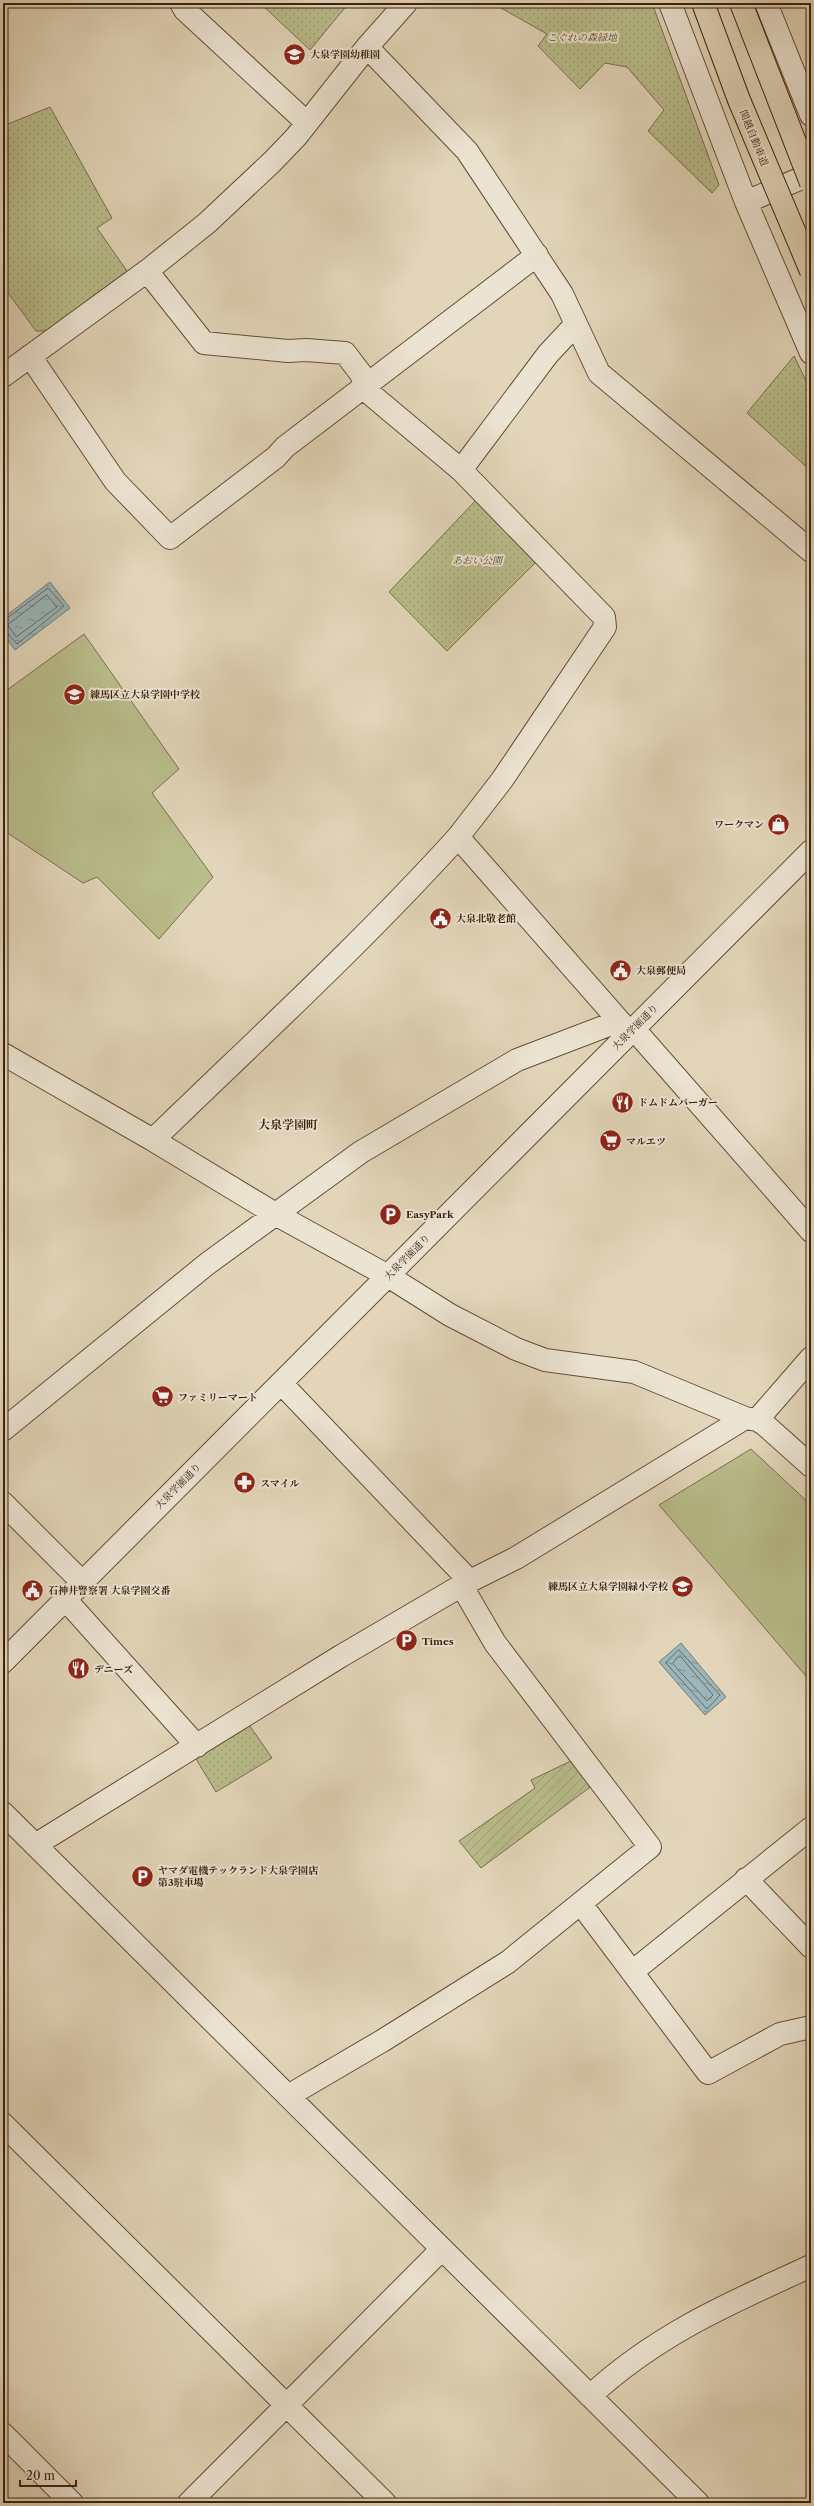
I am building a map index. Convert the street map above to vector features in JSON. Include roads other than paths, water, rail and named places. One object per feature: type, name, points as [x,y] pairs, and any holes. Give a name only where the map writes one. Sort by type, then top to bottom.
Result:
[{"type":"highway","name":"関越自動車道","points":[[702,3],[738,100],[811,271]]},
{"type":"highway","points":[[741,3],[811,183]]},
{"type":"street","points":[[182,3],[185,10],[306,122]]},
{"type":"street","points":[[670,3],[746,202],[811,353]]},
{"type":"street","points":[[766,3],[811,115]]},
{"type":"street","points":[[3,376],[193,235],[256,178],[296,137],[306,122],[398,7]]},
{"type":"street","points":[[367,47],[467,151],[562,294],[599,373],[811,551]]},
{"type":"street","points":[[746,202],[811,174]]},
{"type":"street","points":[[30,356],[115,481],[170,538],[276,458],[285,447],[365,384],[537,255]]},
{"type":"street","points":[[146,271],[204,343],[288,351],[306,350],[345,353],[361,374],[368,392],[461,470],[604,617],[605,627],[502,780],[458,838],[321,980],[288,1009],[153,1140]]},
{"type":"street","points":[[461,470],[548,354],[576,324]]},
{"type":"street","points":[[458,838],[811,1231]]},
{"type":"street","name":"大泉学園通り","points":[[3,1662],[388,1276],[627,1027],[811,851]]},
{"type":"street","points":[[3,1430],[207,1264],[277,1215],[361,1152],[517,1060],[627,1027]]},
{"type":"street","points":[[3,1054],[153,1140],[277,1215],[388,1276],[450,1314],[516,1349],[545,1360],[634,1372],[751,1419],[811,1466]]},
{"type":"street","points":[[35,1845],[341,1656],[464,1584],[516,1558],[751,1419],[811,1358]]},
{"type":"street","points":[[281,1384],[463,1574],[467,1595],[495,1644],[650,1848],[508,1962],[382,2041],[288,2096]]},
{"type":"street","points":[[3,1503],[82,1582]]},
{"type":"street","points":[[65,1599],[197,1746]]},
{"type":"street","points":[[3,1813],[698,2503]]},
{"type":"street","points":[[632,1972],[811,1828]]},
{"type":"street","points":[[746,1879],[811,1947]]},
{"type":"street","points":[[580,1904],[708,2073],[780,2034],[811,2027]]},
{"type":"street","points":[[3,2124],[385,2503]]},
{"type":"street","points":[[189,2503],[442,2249]]},
{"type":"street","points":[[590,2396],[671,2333],[710,2312],[811,2266]]},
{"type":"street","points":[[3,2434],[72,2503]]},
{"type":"water","points":[[50,582],[70,608],[15,650],[3,634],[3,618]]},
{"type":"water","points":[[681,1643],[726,1697],[705,1715],[659,1662]]},
{"type":"place","name":"大泉学園幼稚園","points":[[295,54]]},
{"type":"place","name":"練馬区立大泉学園中学校","points":[[75,694]]},
{"type":"place","name":"ワークマン","points":[[779,824]]},
{"type":"place","name":"大泉北敬老館","points":[[440,918]]},
{"type":"place","name":"大泉郵便局","points":[[621,970]]},
{"type":"place","name":"ドムドムバーガー","points":[[623,1102]]},
{"type":"place","name":"マルエツ","points":[[610,1141]]},
{"type":"place","name":"EasyPark","points":[[391,1214]]},
{"type":"place","name":"ファミリーマート","points":[[162,1397]]},
{"type":"place","name":"スマイル","points":[[244,1483]]},
{"type":"place","name":"練馬区立大泉学園緑小学校","points":[[683,1586]]},
{"type":"place","name":"石神井警察署 大泉学園交番","points":[[32,1590]]},
{"type":"place","name":"Times","points":[[406,1641]]},
{"type":"place","name":"デニーズ","points":[[79,1669]]},
{"type":"place","name":"ヤマダ電機テックランド大泉学園店 第3駐車場","points":[[143,1876]]},
{"type":"district","name":"大泉学園町","points":[[288,1124]]},
{"type":"park label","name":"こぐれの森緑地","points":[[582,37]]},
{"type":"park label","name":"あおい公園","points":[[477,560]]}]
